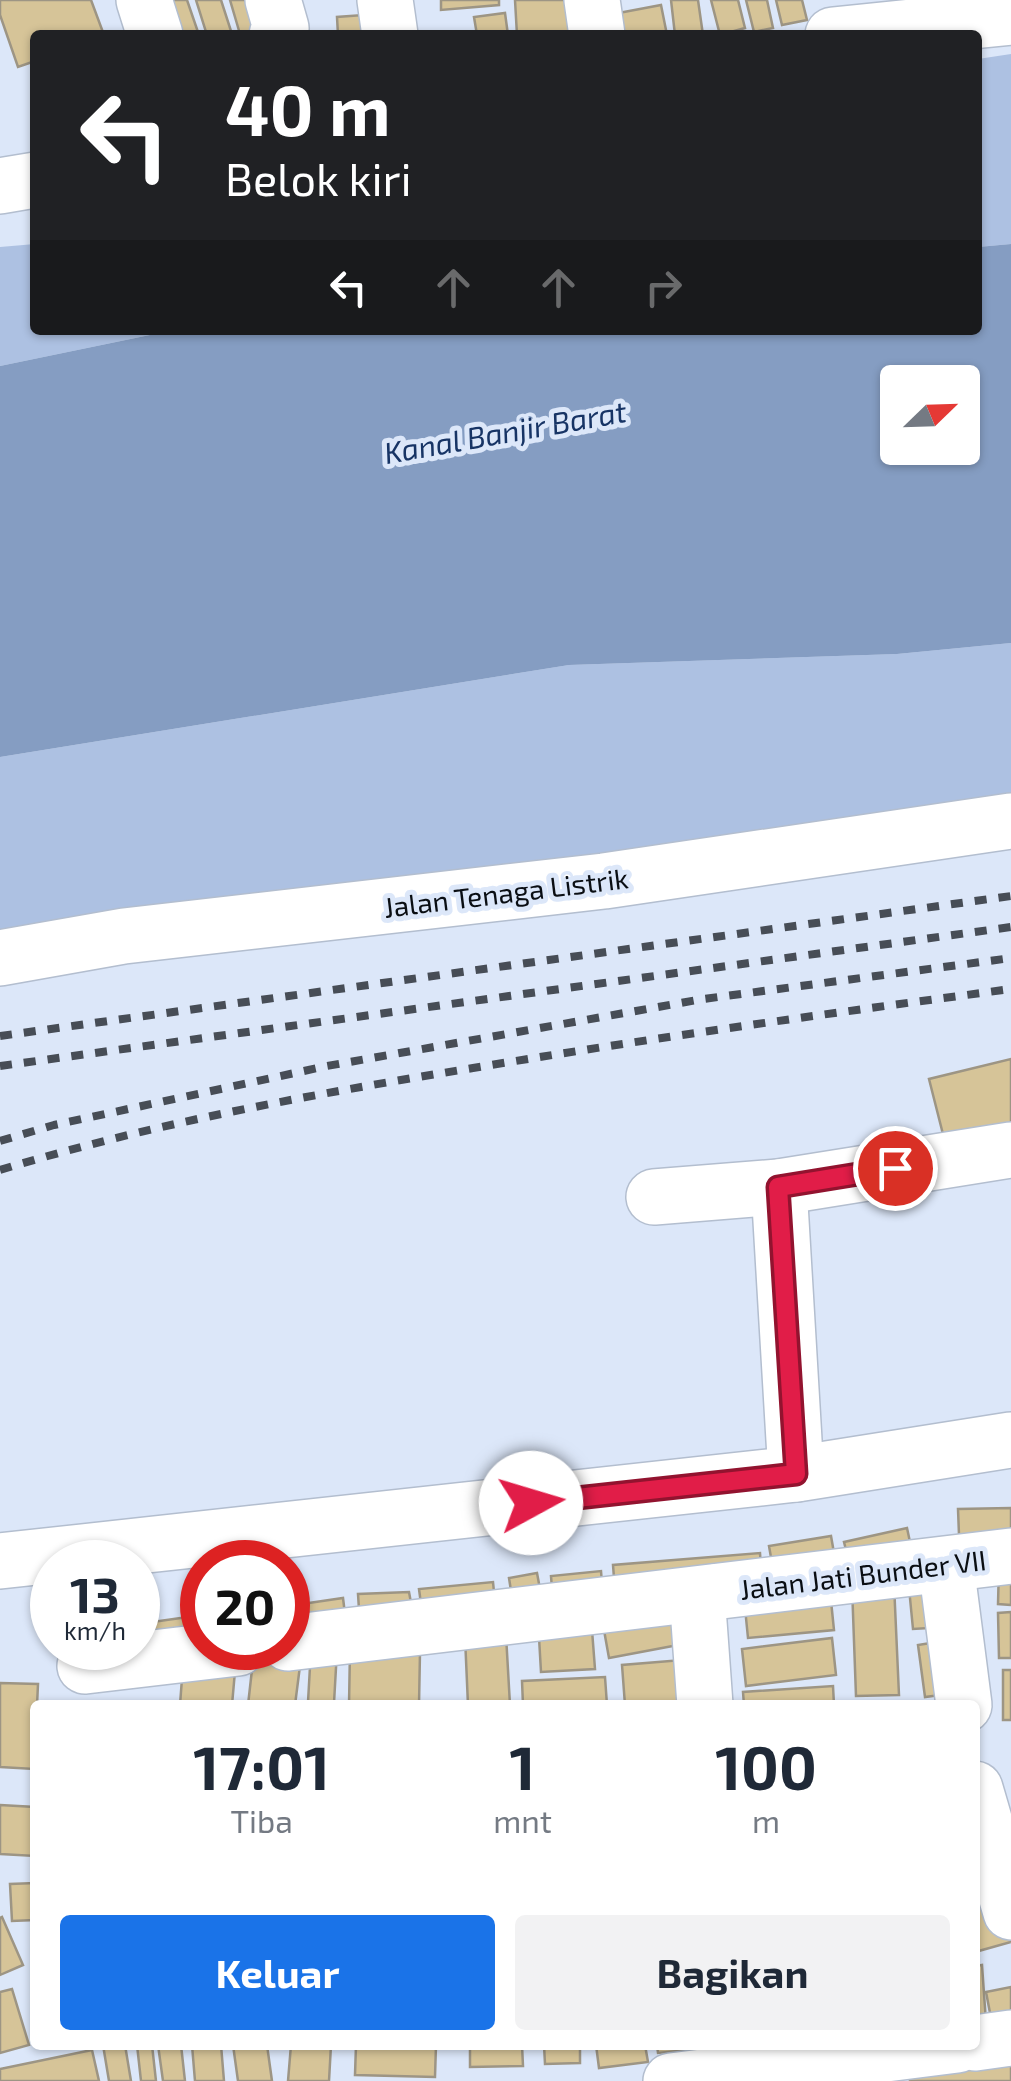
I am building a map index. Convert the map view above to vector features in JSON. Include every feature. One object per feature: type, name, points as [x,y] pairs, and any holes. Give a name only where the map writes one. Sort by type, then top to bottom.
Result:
[{"type":"street","points":[[144,0],[153,30]]},
{"type":"street","points":[[274,0],[280,30]]},
{"type":"street","points":[[385,0],[389,30]]},
{"type":"street","points":[[592,0],[597,30]]},
{"type":"street","points":[[882,30],[1011,17]]},
{"type":"street","points":[[0,186],[30,181]]},
{"type":"street","name":"Jalan Tenaga Listrik","points":[[0,958],[124,936],[604,881],[1011,822]]},
{"type":"street","points":[[654,1197],[778,1187],[1011,1150]]},
{"type":"street","points":[[778,1187],[796,1474]]},
{"type":"street","points":[[0,1561],[796,1474],[1011,1440]]},
{"type":"street","name":"Jalan Jati Bunder VII","points":[[310,1640],[1011,1556]]},
{"type":"street","points":[[946,1565],[963,1700]]},
{"type":"street","points":[[706,1700],[698,1608],[705,1597],[716,1592]]},
{"type":"street","points":[[980,1806],[1011,1912]]},
{"type":"street","points":[[980,2042],[1011,2038]]},
{"type":"street","points":[[670,2081],[736,2066],[876,2059],[929,2050]]},
{"type":"shaded area","points":[[1011,54],[1011,244],[982,247],[982,58]]},
{"type":"shaded area","points":[[30,244],[30,335],[150,335],[0,366],[0,247]]},
{"type":"shaded area","points":[[1011,643],[1011,824],[0,962],[0,757],[569,665],[897,654]]},
{"type":"water","name":"Kanal Banjir Barat","points":[[1011,244],[1011,643],[897,654],[569,665],[0,757],[0,366],[150,335],[982,335],[982,247]]},
{"type":"building","points":[[0,0],[91,0],[102,30],[30,30],[30,63],[18,67],[0,15]]},
{"type":"building","points":[[155,0],[187,0],[197,30],[165,30]]},
{"type":"building","points":[[196,0],[221,0],[231,30],[205,30]]},
{"type":"building","points":[[230,0],[269,0],[275,24],[239,30]]},
{"type":"building","points":[[441,0],[499,0],[499,5],[441,10]]},
{"type":"building","points":[[515,0],[572,0],[574,30],[517,30]]},
{"type":"building","points":[[671,0],[698,0],[702,30],[674,30]]},
{"type":"building","points":[[711,0],[738,0],[745,28],[719,30]]},
{"type":"building","points":[[746,0],[767,0],[773,28],[754,30]]},
{"type":"building","points":[[776,0],[802,0],[807,20],[782,25]]},
{"type":"building","points":[[661,5],[666,30],[611,30],[608,15]]},
{"type":"building","points":[[505,13],[507,30],[476,30],[474,17]]},
{"type":"building","points":[[363,15],[364,30],[338,30],[337,17]]},
{"type":"building","points":[[1011,1059],[1011,1134],[947,1150],[929,1079]]},
{"type":"building","points":[[1011,1508],[1011,1534],[959,1535],[958,1509]]},
{"type":"building","points":[[907,1528],[913,1556],[851,1570],[844,1542]]},
{"type":"building","points":[[831,1536],[837,1570],[775,1580],[769,1546]]},
{"type":"building","points":[[760,1553],[762,1580],[615,1591],[613,1565]]},
{"type":"building","points":[[999,1565],[1011,1565],[1011,1605],[998,1604]]},
{"type":"building","points":[[601,1571],[603,1596],[553,1601],[551,1576]]},
{"type":"building","points":[[537,1573],[543,1605],[514,1610],[509,1578]]},
{"type":"building","points":[[493,1582],[496,1612],[423,1619],[419,1589]]},
{"type":"building","points":[[894,1584],[899,1695],[856,1696],[852,1586]]},
{"type":"building","points":[[942,1585],[946,1627],[913,1629],[909,1588]]},
{"type":"building","points":[[830,1591],[834,1630],[748,1638],[744,1598]]},
{"type":"building","points":[[409,1592],[414,1619],[360,1625],[358,1594]]},
{"type":"building","points":[[343,1598],[346,1622],[310,1627],[310,1603]]},
{"type":"building","points":[[687,1604],[694,1642],[609,1658],[602,1619]]},
{"type":"building","points":[[1011,1612],[1011,1658],[999,1658],[998,1613]]},
{"type":"building","points":[[591,1617],[595,1669],[541,1672],[538,1620]]},
{"type":"building","points":[[180,1618],[180,1645],[160,1647],[160,1621]]},
{"type":"building","points":[[506,1635],[510,1700],[468,1700],[465,1637]]},
{"type":"building","points":[[832,1638],[836,1675],[746,1686],[742,1649]]},
{"type":"building","points":[[949,1640],[956,1693],[925,1697],[918,1645]]},
{"type":"building","points":[[311,1649],[337,1650],[334,1700],[308,1700]]},
{"type":"building","points":[[350,1650],[420,1652],[419,1700],[349,1700]]},
{"type":"building","points":[[694,1659],[698,1700],[625,1700],[622,1665]]},
{"type":"building","points":[[183,1670],[235,1671],[232,1700],[180,1700]]},
{"type":"building","points":[[252,1670],[299,1670],[296,1700],[249,1700]]},
{"type":"building","points":[[1003,1670],[1011,1670],[1011,1720],[1003,1720]]},
{"type":"building","points":[[605,1677],[607,1700],[523,1700],[522,1681]]},
{"type":"building","points":[[0,1683],[38,1684],[37,1700],[30,1700],[30,1769],[0,1767]]},
{"type":"building","points":[[833,1686],[834,1700],[744,1700],[743,1692]]},
{"type":"building","points":[[0,1805],[30,1807],[30,1856],[0,1854]]},
{"type":"building","points":[[30,1883],[30,1920],[12,1921],[10,1884]]},
{"type":"building","points":[[1002,1902],[1011,1942],[980,1951],[980,1908]]},
{"type":"building","points":[[0,1918],[23,1965],[0,1975]]},
{"type":"building","points":[[980,1965],[986,2022],[980,2023]]},
{"type":"building","points":[[1011,1987],[1011,2014],[991,2018],[986,1992]]},
{"type":"building","points":[[12,1989],[29,2045],[0,2053],[0,1992]]},
{"type":"building","points":[[1011,2049],[1011,2081],[910,2081],[908,2063]]},
{"type":"building","points":[[92,2050],[99,2081],[0,2081],[0,2069]]},
{"type":"building","points":[[104,2050],[126,2050],[131,2081],[109,2081]]},
{"type":"building","points":[[138,2050],[153,2050],[156,2081],[141,2081]]},
{"type":"building","points":[[159,2050],[182,2050],[185,2081],[163,2081]]},
{"type":"building","points":[[192,2050],[221,2050],[224,2081],[195,2081]]},
{"type":"building","points":[[234,2050],[268,2050],[272,2081],[238,2081]]},
{"type":"building","points":[[291,2050],[331,2050],[329,2081],[288,2081]]},
{"type":"building","points":[[356,2050],[436,2050],[435,2077],[355,2075]]},
{"type":"building","points":[[470,2050],[522,2050],[523,2066],[470,2067]]},
{"type":"building","points":[[544,2050],[580,2050],[580,2063],[545,2064]]},
{"type":"building","points":[[597,2050],[646,2050],[648,2062],[599,2068]]},
{"type":"railway","points":[[0,1036],[1011,896]]},
{"type":"railway","points":[[0,1066],[1011,927]]},
{"type":"railway","points":[[0,1141],[54,1125],[327,1066],[703,999],[1011,958]]},
{"type":"railway","points":[[0,1170],[175,1124],[354,1088],[674,1036],[1011,989]]},
{"type":"route","points":[[531,1503],[796,1474],[778,1187],[895,1168]]}]
